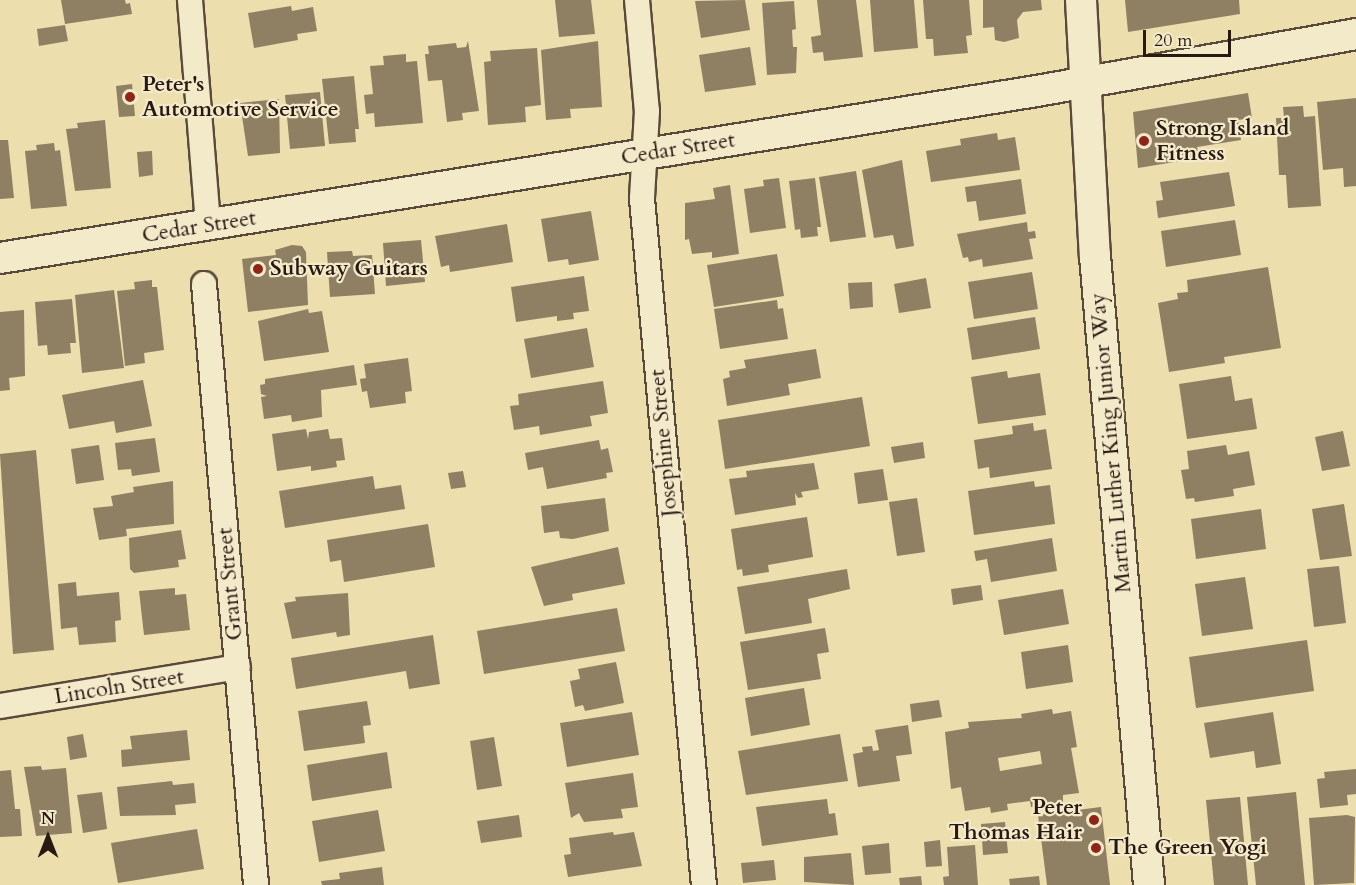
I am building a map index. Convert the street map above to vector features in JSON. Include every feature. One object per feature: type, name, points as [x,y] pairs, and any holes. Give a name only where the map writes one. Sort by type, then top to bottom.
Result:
[{"type":"street","points":[[190,0],[208,226]]},
{"type":"street","name":"Josephine Street","points":[[637,0],[647,111],[642,199],[704,885]]},
{"type":"street","name":"Martin Luther King Junior Way","points":[[1081,0],[1095,256],[1149,885]]},
{"type":"street","name":"Cedar Street","points":[[0,258],[645,154],[1356,34]]},
{"type":"street","name":"Grant Street","points":[[204,284],[256,885]]},
{"type":"street","name":"Lincoln Street","points":[[0,706],[238,667]]},
{"type":"building","points":[[61,0],[125,0],[126,4],[130,3],[132,14],[65,24]]},
{"type":"building","points":[[555,0],[591,0],[595,34],[559,37]]},
{"type":"building","points":[[745,0],[750,30],[701,38],[695,1]]},
{"type":"building","points":[[817,0],[856,0],[863,57],[824,61],[823,52],[813,53],[811,37],[821,35]]},
{"type":"building","points":[[870,0],[914,0],[918,48],[874,52]]},
{"type":"building","points":[[923,0],[969,0],[972,35],[966,36],[968,53],[934,56],[933,39],[926,39]]},
{"type":"building","points":[[983,0],[1041,0],[1042,10],[1023,12],[1017,20],[1019,38],[1004,42],[995,40],[994,27],[983,28]]},
{"type":"building","points":[[1125,0],[1239,0],[1240,14],[1128,32]]},
{"type":"building","points":[[794,1],[796,29],[792,30],[793,47],[797,47],[796,73],[767,75],[762,3]]},
{"type":"building","points":[[291,6],[292,11],[313,7],[317,31],[297,34],[298,40],[254,48],[248,13]]},
{"type":"building","points":[[65,25],[68,41],[39,46],[37,29]]},
{"type":"building","points":[[468,41],[479,111],[462,113],[463,120],[447,122],[442,80],[428,81],[425,54],[429,54],[428,46],[456,43],[457,48],[466,47]]},
{"type":"building","points":[[598,41],[602,107],[570,109],[571,118],[546,120],[541,50]]},
{"type":"building","points":[[750,47],[756,85],[705,92],[699,55]]},
{"type":"building","points":[[537,48],[541,105],[525,107],[526,122],[488,125],[484,62],[491,61],[490,51]]},
{"type":"building","points":[[406,54],[406,62],[417,61],[423,123],[375,127],[374,113],[366,114],[364,95],[373,94],[370,66],[384,65],[383,56]]},
{"type":"building","points":[[354,76],[359,129],[355,129],[356,142],[329,144],[322,79]]},
{"type":"building","points":[[132,84],[135,116],[119,117],[116,86]]},
{"type":"building","points":[[320,92],[325,146],[290,149],[285,95]]},
{"type":"building","points":[[1248,93],[1252,118],[1238,120],[1241,140],[1197,147],[1199,158],[1138,168],[1133,112]]},
{"type":"building","points":[[1356,98],[1356,186],[1344,187],[1343,168],[1323,170],[1317,102]]},
{"type":"building","points":[[279,99],[280,153],[248,156],[240,103]]},
{"type":"building","points":[[1303,106],[1304,117],[1315,116],[1321,206],[1288,208],[1286,175],[1279,175],[1276,118],[1284,118],[1283,107]]},
{"type":"building","points":[[105,120],[111,188],[75,191],[66,129],[78,128],[77,123]]},
{"type":"building","points":[[997,133],[998,140],[1015,137],[1020,170],[931,182],[926,151],[961,145],[960,139]]},
{"type":"building","points":[[0,140],[8,140],[14,198],[0,199]]},
{"type":"building","points":[[54,143],[55,151],[60,150],[67,206],[31,209],[25,151],[37,150],[36,145]]},
{"type":"building","points":[[152,151],[153,175],[139,177],[137,152]]},
{"type":"building","points":[[902,160],[914,246],[896,249],[893,235],[874,238],[862,170]]},
{"type":"building","points":[[856,171],[866,237],[830,242],[819,177]]},
{"type":"building","points":[[1229,172],[1235,206],[1158,218],[1156,201],[1163,200],[1160,182]]},
{"type":"building","points":[[779,178],[786,228],[750,233],[744,189],[764,186],[763,180]]},
{"type":"building","points":[[815,178],[821,227],[817,227],[818,236],[801,238],[800,229],[795,230],[789,181]]},
{"type":"building","points":[[1021,179],[1026,214],[979,221],[976,201],[967,202],[965,187]]},
{"type":"building","points":[[730,185],[739,254],[712,258],[712,252],[692,254],[689,239],[685,240],[685,203],[715,199],[713,188]]},
{"type":"building","points":[[591,211],[599,260],[569,265],[568,259],[548,262],[541,219]]},
{"type":"building","points":[[1235,220],[1241,255],[1166,267],[1161,231]]},
{"type":"building","points":[[1027,222],[1028,232],[1035,231],[1036,238],[1029,239],[1033,259],[983,267],[982,259],[969,262],[968,257],[963,258],[957,234]]},
{"type":"building","points":[[507,224],[513,262],[450,272],[449,265],[441,267],[435,236]]},
{"type":"building","points":[[421,240],[425,282],[386,286],[383,243]]},
{"type":"building","points":[[292,245],[302,246],[306,252],[308,305],[248,312],[242,259],[276,255],[275,250]]},
{"type":"building","points":[[352,251],[353,256],[372,255],[375,294],[330,297],[327,252]]},
{"type":"building","points":[[777,254],[784,296],[714,307],[707,265]]},
{"type":"building","points":[[1268,267],[1281,348],[1224,357],[1225,363],[1169,372],[1158,303],[1178,299],[1177,293],[1188,292],[1187,280]]},
{"type":"building","points":[[1032,272],[1038,309],[974,319],[968,282]]},
{"type":"building","points":[[584,276],[589,311],[573,313],[574,319],[557,321],[557,316],[516,322],[511,287]]},
{"type":"building","points":[[926,278],[931,308],[899,313],[894,284]]},
{"type":"building","points":[[152,280],[152,287],[157,287],[164,350],[144,353],[145,363],[125,366],[117,291],[135,289],[134,282]]},
{"type":"building","points":[[872,282],[873,307],[850,309],[848,283]]},
{"type":"building","points":[[114,290],[124,368],[82,373],[75,295]]},
{"type":"building","points":[[72,299],[76,343],[70,343],[71,353],[48,355],[47,345],[38,346],[35,302]]},
{"type":"building","points":[[777,300],[778,309],[783,308],[788,339],[720,349],[714,309]]},
{"type":"building","points":[[308,309],[309,313],[322,311],[329,352],[264,361],[258,321]]},
{"type":"building","points":[[24,310],[25,376],[9,378],[10,390],[0,391],[0,312]]},
{"type":"building","points":[[1035,317],[1040,349],[972,360],[967,328]]},
{"type":"building","points":[[587,328],[594,367],[531,378],[524,339]]},
{"type":"building","points":[[816,349],[821,378],[788,384],[790,395],[727,406],[723,379],[730,377],[729,371],[746,368],[744,360]]},
{"type":"building","points":[[408,358],[412,391],[405,392],[406,403],[370,408],[367,391],[362,392],[360,379],[366,378],[364,364]]},
{"type":"building","points":[[354,365],[357,385],[321,390],[322,417],[292,422],[291,415],[264,419],[261,397],[267,396],[261,394],[260,385],[265,384],[265,379]]},
{"type":"building","points":[[1007,371],[1008,378],[1040,373],[1046,415],[978,424],[971,377]]},
{"type":"building","points":[[1231,376],[1235,401],[1252,398],[1257,429],[1187,439],[1179,384]]},
{"type":"building","points":[[143,380],[152,426],[116,433],[114,421],[69,429],[62,395]]},
{"type":"building","points":[[603,381],[608,413],[590,416],[592,426],[540,435],[539,426],[514,430],[510,406],[519,405],[518,394]]},
{"type":"building","points":[[862,397],[870,446],[725,469],[718,420]]},
{"type":"building","points":[[1033,423],[1034,431],[1046,429],[1052,469],[990,478],[989,467],[978,469],[974,440],[1013,434],[1012,426]]},
{"type":"building","points":[[306,429],[308,439],[309,432],[328,429],[330,439],[342,438],[345,460],[336,461],[337,467],[311,471],[311,466],[277,471],[272,434]]},
{"type":"building","points":[[1343,431],[1350,466],[1322,471],[1315,437]]},
{"type":"building","points":[[155,438],[160,472],[132,476],[131,469],[118,470],[115,443]]},
{"type":"building","points":[[599,440],[601,450],[608,448],[613,472],[606,473],[607,478],[547,489],[543,467],[528,470],[525,453]]},
{"type":"building","points":[[923,442],[925,458],[894,463],[891,447]]},
{"type":"building","points":[[99,445],[104,480],[76,484],[71,449]]},
{"type":"building","points":[[1226,445],[1228,455],[1249,451],[1255,485],[1233,489],[1234,496],[1195,502],[1194,498],[1186,499],[1181,470],[1189,469],[1187,451]]},
{"type":"building","points":[[36,450],[54,650],[13,654],[0,454]]},
{"type":"building","points":[[814,463],[819,489],[801,492],[803,497],[798,498],[795,493],[796,505],[735,515],[729,479],[747,477],[746,471]]},
{"type":"building","points":[[883,469],[888,500],[858,504],[854,473]]},
{"type":"building","points":[[463,471],[466,487],[451,489],[448,473]]},
{"type":"building","points":[[373,476],[375,489],[401,485],[405,509],[285,528],[279,491]]},
{"type":"building","points":[[173,481],[174,524],[126,529],[127,536],[99,540],[93,508],[113,506],[111,496],[134,492],[133,487]]},
{"type":"building","points":[[1034,481],[1035,487],[1050,485],[1055,524],[974,535],[968,491]]},
{"type":"building","points":[[605,498],[609,531],[573,539],[560,538],[559,531],[544,533],[541,506]]},
{"type":"building","points":[[917,498],[925,552],[897,556],[889,502]]},
{"type":"building","points":[[1344,504],[1352,556],[1320,560],[1312,509]]},
{"type":"building","points":[[1261,509],[1266,549],[1196,559],[1191,519]]},
{"type":"building","points":[[807,517],[813,557],[768,565],[769,572],[743,576],[742,569],[737,570],[731,529]]},
{"type":"building","points":[[428,524],[435,567],[344,582],[341,560],[330,562],[327,540]]},
{"type":"building","points":[[181,530],[186,559],[178,560],[179,567],[134,573],[130,569],[129,538]]},
{"type":"building","points":[[1052,538],[1057,571],[991,582],[987,559],[976,561],[974,551]]},
{"type":"building","points":[[618,547],[625,584],[572,594],[573,600],[544,606],[531,567]]},
{"type":"building","points":[[1339,566],[1346,623],[1314,627],[1307,569]]},
{"type":"building","points":[[847,569],[850,589],[808,599],[812,623],[745,634],[737,587]]},
{"type":"building","points":[[1245,577],[1253,629],[1202,636],[1195,584]]},
{"type":"building","points":[[76,582],[77,596],[119,592],[121,620],[115,621],[116,642],[79,645],[77,627],[61,629],[58,584]]},
{"type":"building","points":[[981,585],[983,600],[953,605],[951,589]]},
{"type":"building","points":[[175,588],[175,595],[186,594],[190,630],[144,635],[139,591]]},
{"type":"building","points":[[1063,589],[1069,624],[1004,635],[998,600]]},
{"type":"building","points":[[348,593],[350,635],[337,637],[336,632],[292,639],[284,603],[296,601],[295,597]]},
{"type":"building","points":[[617,608],[625,651],[484,674],[477,631]]},
{"type":"building","points":[[825,628],[829,652],[817,654],[821,679],[748,690],[740,642]]},
{"type":"building","points":[[433,635],[440,684],[409,689],[406,671],[296,689],[291,658]]},
{"type":"building","points":[[1307,640],[1314,691],[1196,708],[1189,657]]},
{"type":"building","points":[[1068,645],[1073,682],[1026,689],[1021,652]]},
{"type":"building","points":[[616,662],[624,703],[585,711],[583,705],[575,707],[570,681],[580,679],[578,669]]},
{"type":"building","points":[[804,688],[810,725],[751,736],[745,698]]},
{"type":"building","points":[[939,700],[942,717],[912,722],[910,704]]},
{"type":"building","points":[[367,701],[371,725],[363,726],[365,743],[304,751],[298,711]]},
{"type":"building","points":[[1052,709],[1053,714],[1071,711],[1077,747],[1071,748],[1079,793],[1063,795],[1063,802],[1031,807],[1030,801],[1007,804],[1008,810],[991,813],[990,807],[965,811],[961,787],[951,789],[945,732],[969,728],[968,722],[1022,718],[1021,714]],"holes":[[[1040,751],[1042,764],[1000,771],[998,758]]]},
{"type":"building","points":[[632,712],[639,755],[567,767],[560,723]]},
{"type":"building","points":[[1273,712],[1281,764],[1256,768],[1254,751],[1210,758],[1204,723]]},
{"type":"building","points":[[908,725],[912,754],[896,756],[900,781],[858,787],[853,754],[863,752],[862,747],[872,746],[873,751],[879,750],[875,730]]},
{"type":"building","points":[[187,730],[190,760],[122,767],[121,750],[132,749],[130,736]]},
{"type":"building","points":[[83,734],[87,757],[70,760],[67,737]]},
{"type":"building","points":[[840,734],[848,781],[746,795],[738,751]]},
{"type":"building","points":[[494,737],[502,786],[477,790],[470,741]]},
{"type":"building","points":[[387,752],[392,788],[312,801],[307,765]]},
{"type":"building","points":[[41,766],[42,770],[66,768],[72,833],[36,836],[24,767]]},
{"type":"building","points":[[1356,769],[1356,794],[1347,795],[1348,805],[1320,808],[1317,779],[1325,778],[1324,772]]},
{"type":"building","points":[[11,770],[15,809],[20,809],[22,836],[0,837],[0,771]]},
{"type":"building","points":[[633,773],[638,807],[621,809],[623,818],[584,822],[579,813],[571,818],[565,783]]},
{"type":"building","points":[[172,781],[173,785],[194,783],[196,803],[175,805],[176,815],[120,816],[117,787]]},
{"type":"building","points":[[102,792],[107,829],[83,833],[77,795]]},
{"type":"building","points":[[1296,792],[1305,885],[1256,885],[1247,797]]},
{"type":"building","points":[[1240,797],[1248,885],[1214,885],[1206,800]]},
{"type":"building","points":[[827,799],[829,814],[835,813],[838,835],[762,846],[756,807]]},
{"type":"building","points":[[1101,807],[1110,885],[1047,885],[1038,815]]},
{"type":"building","points":[[378,810],[385,851],[319,862],[312,821]]},
{"type":"building","points":[[519,815],[522,837],[481,843],[477,821]]},
{"type":"building","points":[[1347,815],[1355,817],[1354,883],[1314,885],[1309,818]]},
{"type":"building","points":[[1005,822],[1008,853],[983,855],[981,824]]},
{"type":"building","points":[[197,829],[204,869],[118,883],[111,843]]},
{"type":"building","points":[[613,832],[614,835],[634,832],[642,866],[568,877],[564,855],[571,854],[569,838]]},
{"type":"building","points":[[940,840],[942,866],[926,867],[924,842]]},
{"type":"building","points":[[889,843],[891,873],[865,875],[862,846]]},
{"type":"building","points":[[975,845],[978,885],[944,885],[943,877],[949,876],[947,847]]},
{"type":"building","points":[[851,853],[854,885],[804,882],[804,857]]},
{"type":"building","points":[[774,860],[776,880],[743,883],[741,863]]},
{"type":"building","points":[[382,867],[384,885],[322,885],[321,881],[340,879],[339,873]]},
{"type":"building","points":[[921,876],[922,885],[900,885],[899,878]]},
{"type":"building","points":[[1039,876],[1040,885],[1010,885],[1009,879]]},
{"type":"place","name":"Peter's Automotive Service","points":[[130,97]]},
{"type":"place","name":"Strong Island Fitness","points":[[1144,141]]},
{"type":"place","name":"Subway Guitars","points":[[258,269]]},
{"type":"place","name":"Peter Thomas Hair","points":[[1094,820]]},
{"type":"place","name":"The Green Yogi","points":[[1096,848]]}]
